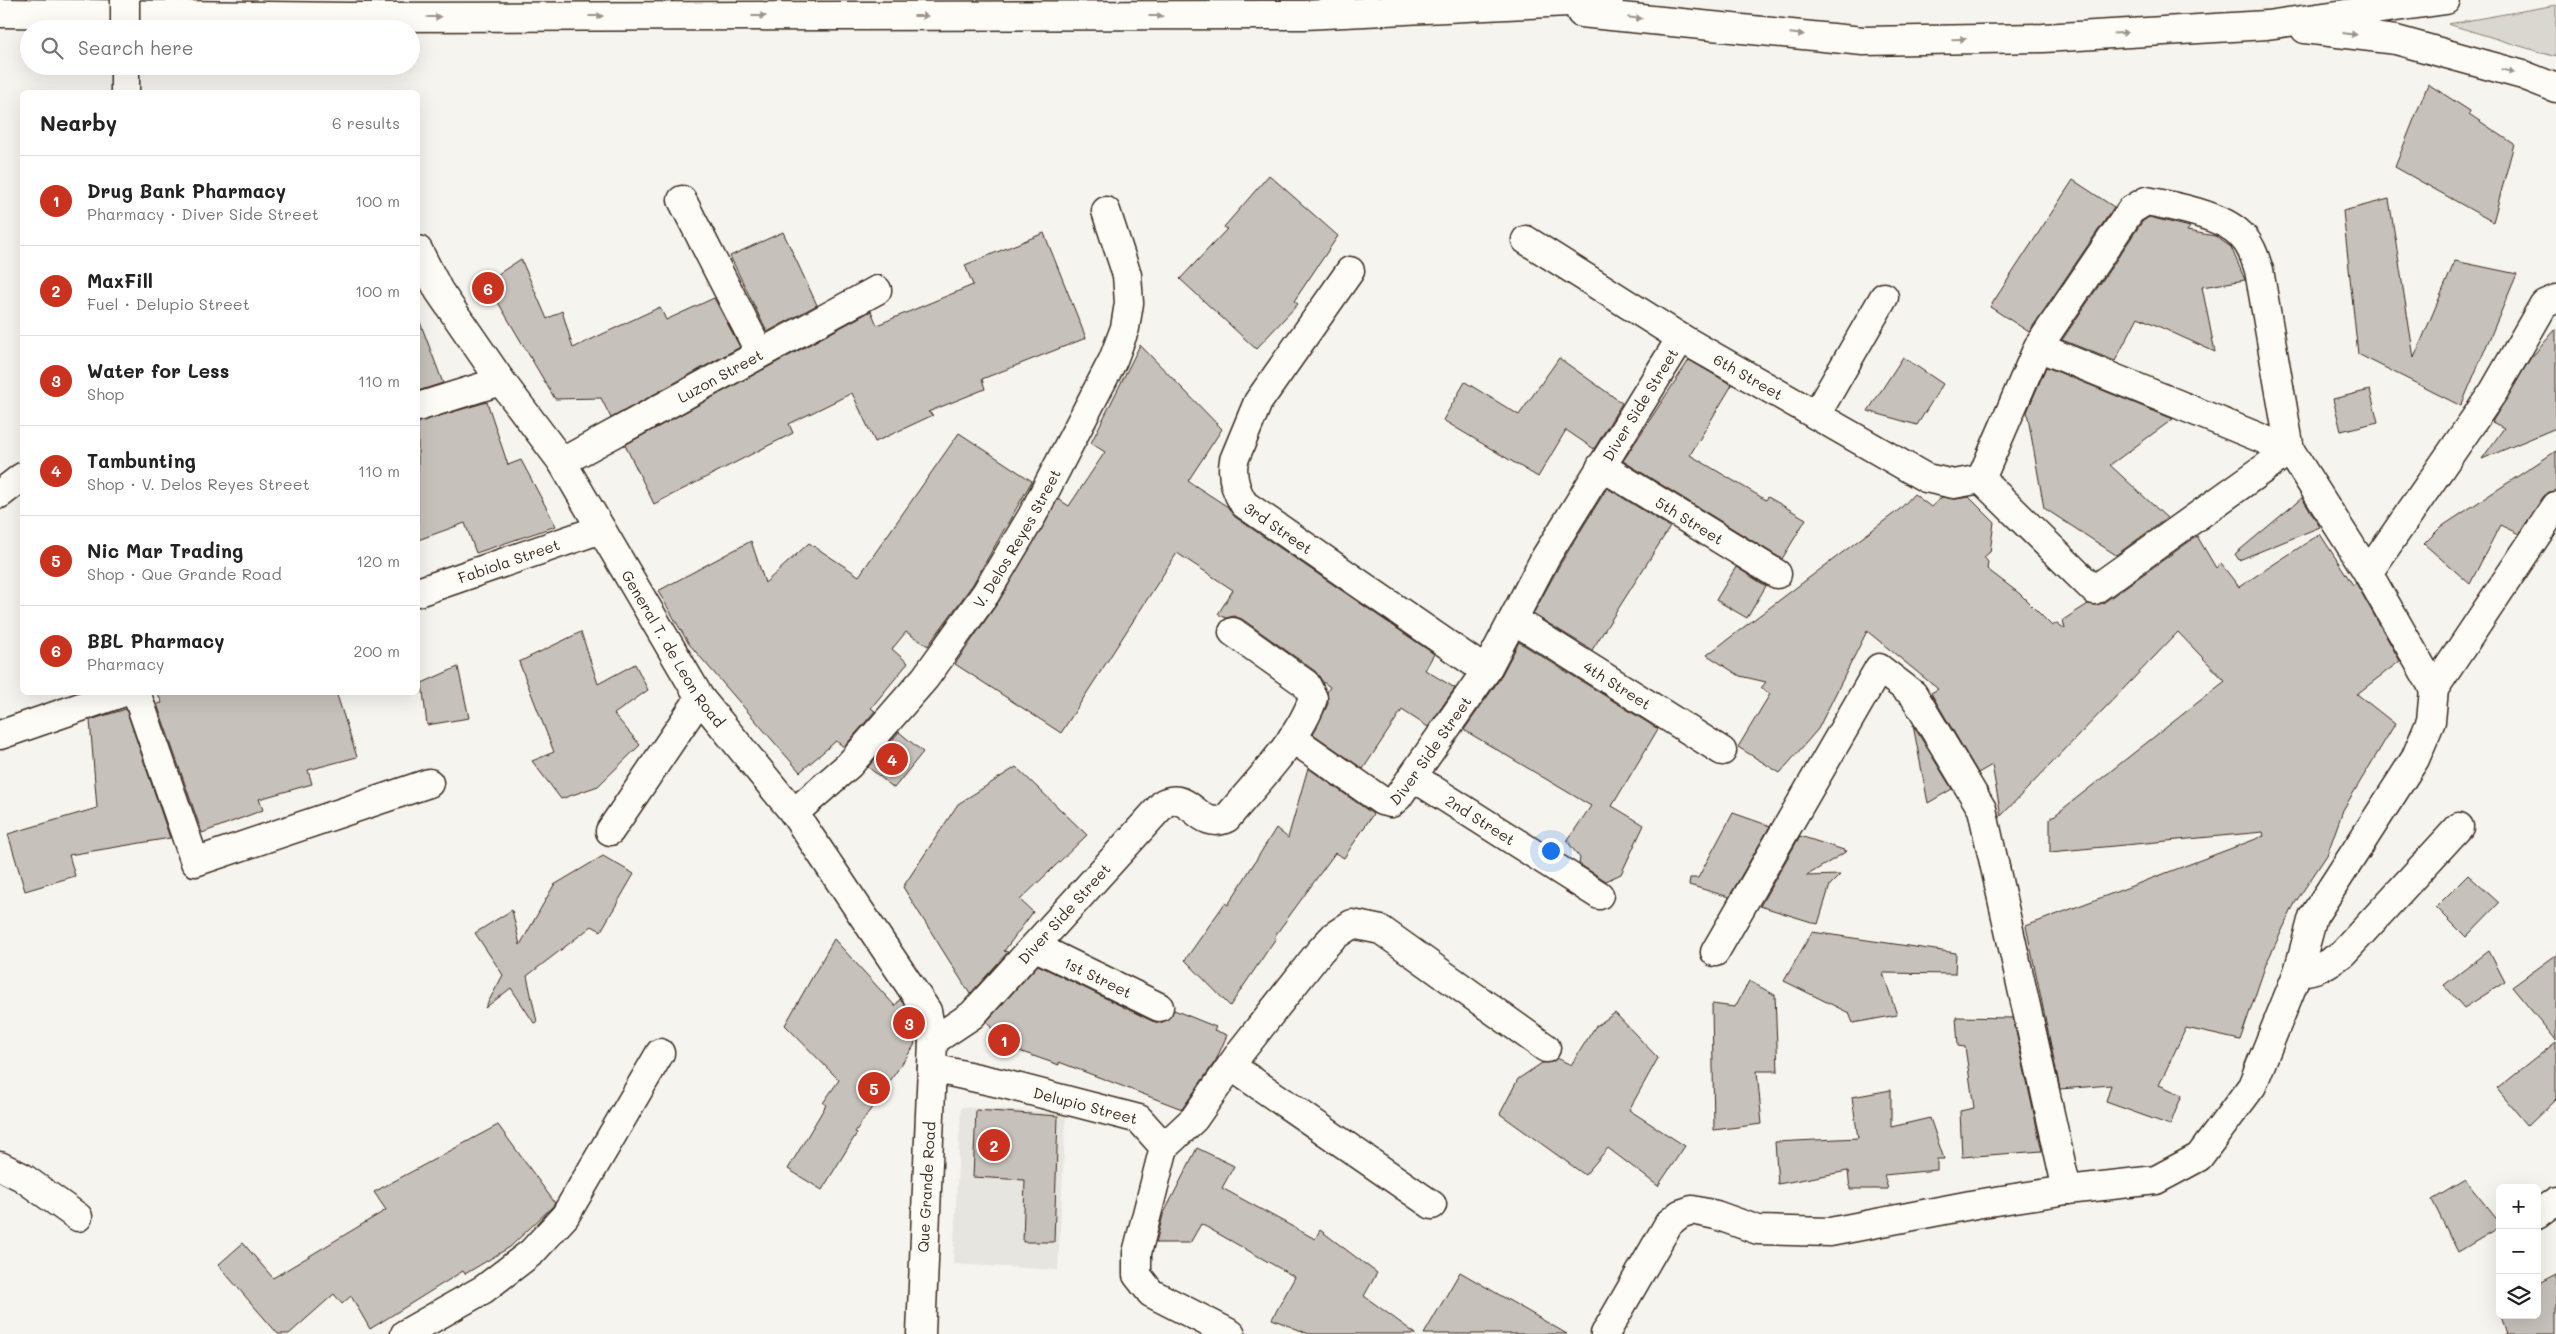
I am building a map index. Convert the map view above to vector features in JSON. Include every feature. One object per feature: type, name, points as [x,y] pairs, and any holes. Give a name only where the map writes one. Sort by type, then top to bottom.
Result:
[{"type":"main road","points":[[125,0],[125,20]]},
{"type":"main road","points":[[0,13],[348,17],[1117,17],[1304,15],[1609,0]]},
{"type":"main road","points":[[1517,6],[1862,41],[2043,38],[2267,24],[2446,0]]},
{"type":"main road","points":[[2267,24],[2396,40],[2523,75],[2556,88]]},
{"type":"main road","points":[[125,75],[125,90]]},
{"type":"main road","points":[[682,200],[760,353]]},
{"type":"main road","points":[[2290,450],[2094,590],[1981,478],[2038,347],[2131,210],[2146,201],[2160,203],[2223,222],[2242,235],[2253,252],[2259,270],[2290,450],[2368,573],[2434,689]]},
{"type":"main road","name":"V. Delos Reyes Street","points":[[794,813],[849,765],[925,678],[986,593],[1037,507],[1113,360],[1126,328],[1129,303],[1127,275],[1106,211]]},
{"type":"main road","name":"6th Street","points":[[1526,240],[1681,338],[1926,478],[1954,484],[1981,478]]},
{"type":"main road","name":"General T. de Leon Road","points":[[420,254],[439,291],[501,381],[562,462],[700,698],[794,813],[912,986],[927,1011],[933,1041]]},
{"type":"main road","name":"3rd Street","points":[[1350,271],[1258,402],[1234,460],[1232,470],[1238,495],[1244,504],[1486,671]]},
{"type":"main road","name":"Luzon Street","points":[[562,462],[877,290]]},
{"type":"main road","points":[[1816,415],[1884,297]]},
{"type":"main road","points":[[2368,573],[2494,392],[2544,304],[2556,299]]},
{"type":"main road","name":"Diver Side Street","points":[[933,1041],[972,1015],[1036,947],[1164,802],[1173,798],[1182,801],[1209,821],[1218,822],[1227,818],[1292,738],[1382,801],[1391,803],[1413,777],[1486,671],[1545,558],[1681,338]]},
{"type":"main road","points":[[2038,347],[2290,450]]},
{"type":"main road","points":[[420,406],[501,381]]},
{"type":"main road","name":"5th Street","points":[[1601,466],[1777,574]]},
{"type":"main road","points":[[0,494],[20,479]]},
{"type":"main road","points":[[1605,1334],[1669,1223],[1680,1214],[1692,1210],[1716,1215],[1758,1230],[1830,1232],[2067,1190],[2156,1180],[2199,1157],[2252,1086],[2298,972],[2313,917],[2415,759],[2431,721],[2434,689],[2556,506]]},
{"type":"main road","name":"Fabiola Street","points":[[420,591],[601,529]]},
{"type":"main road","name":"4th Street","points":[[1514,620],[1722,750]]},
{"type":"main road","points":[[1233,632],[1306,684],[1313,698],[1309,713],[1292,738]]},
{"type":"main road","points":[[1715,952],[1879,668],[1913,694],[1982,809],[2067,1190]]},
{"type":"main road","points":[[0,735],[115,695]]},
{"type":"main road","points":[[137,695],[196,862],[429,784]]},
{"type":"main road","points":[[610,831],[700,698]]},
{"type":"main road","name":"2nd Street","points":[[1413,777],[1599,895]]},
{"type":"main road","points":[[2298,972],[2312,971],[2327,965],[2343,953],[2458,827]]},
{"type":"main road","points":[[1231,1334],[1151,1294],[1137,1276],[1137,1253],[1164,1147],[1194,1119],[1231,1066],[1334,936],[1352,924],[1381,930],[1546,1048]]},
{"type":"main road","name":"1st Street","points":[[1036,947],[1159,1007]]},
{"type":"main road","name":"Que Grande Road","points":[[921,1334],[933,1041]]},
{"type":"main road","points":[[405,1334],[484,1289],[532,1252],[565,1216],[660,1053]]},
{"type":"main road","points":[[1231,1066],[1432,1205]]},
{"type":"main road","name":"Delupio Street","points":[[932,1068],[1004,1084],[1139,1119],[1164,1147]]},
{"type":"main road","points":[[0,1166],[22,1177],[78,1216]]},
{"type":"main road","points":[[2541,1212],[2556,1201]]},
{"type":"shaded area","points":[[2556,5],[2556,57],[2448,24]]},
{"type":"shaded area","points":[[961,1107],[1066,1113],[1058,1270],[953,1264]]},
{"type":"building","points":[[2428,84],[2470,111],[2469,114],[2514,144],[2493,222],[2395,167]]},
{"type":"building","points":[[1269,175],[1338,236],[1294,301],[1298,304],[1256,349],[1180,279],[1227,229],[1224,227]]},
{"type":"building","points":[[2073,180],[2114,207],[2029,332],[1990,307]]},
{"type":"building","points":[[2389,199],[2414,358],[2455,261],[2517,274],[2461,406],[2358,354],[2343,211]]},
{"type":"building","points":[[2149,217],[2190,227],[2187,231],[2215,236],[2231,247],[2245,280],[2202,287],[2215,352],[2138,317],[2115,361],[2062,340],[2142,222]]},
{"type":"building","points":[[783,232],[817,305],[767,332],[730,256]]},
{"type":"building","points":[[1044,233],[1086,338],[982,379],[985,389],[928,412],[933,415],[875,442],[852,393],[789,424],[793,433],[654,504],[625,445],[871,311],[877,325],[973,285],[965,265]]},
{"type":"building","points":[[521,259],[547,319],[562,311],[573,348],[660,307],[666,320],[714,298],[740,347],[611,418],[601,398],[555,399],[486,282]]},
{"type":"building","points":[[420,322],[443,383],[420,390]]},
{"type":"building","points":[[2556,329],[2556,428],[2482,459],[2504,428],[2492,422],[2530,359]]},
{"type":"building","points":[[1140,345],[1222,429],[1188,481],[1228,507],[1235,517],[1434,654],[1425,670],[1455,688],[1428,727],[1402,710],[1363,769],[1313,734],[1328,704],[1327,692],[1330,687],[1323,682],[1315,671],[1242,619],[1234,616],[1226,618],[1218,614],[1233,590],[1177,553],[1061,733],[955,664],[999,601],[1058,499],[1069,506],[1105,452],[1091,443]]},
{"type":"building","points":[[1903,357],[1943,384],[1917,425],[1868,411]]},
{"type":"building","points":[[1559,358],[1622,403],[1594,449],[1566,430],[1538,477],[1443,420],[1465,382],[1519,415]]},
{"type":"building","points":[[1689,360],[1732,385],[1690,455],[1766,500],[1768,497],[1806,519],[1782,559],[1623,461]]},
{"type":"building","points":[[2046,367],[2173,419],[2110,465],[2167,518],[2116,555],[2044,508],[2027,412]]},
{"type":"building","points":[[2370,390],[2378,422],[2341,431],[2333,399]]},
{"type":"building","points":[[487,402],[508,465],[521,460],[556,526],[476,553],[465,523],[420,539],[420,421]]},
{"type":"building","points":[[959,433],[1032,481],[973,584],[928,646],[906,632],[892,649],[908,663],[871,708],[875,711],[844,747],[836,741],[800,772],[689,644],[658,591],[751,541],[765,583],[809,543],[859,576]]},
{"type":"building","points":[[2556,451],[2556,491],[2549,492],[2543,497],[2519,534],[2500,525],[2470,584],[2424,544],[2441,527]]},
{"type":"building","points":[[1607,488],[1670,527],[1592,650],[1533,614],[1559,566]]},
{"type":"building","points":[[1914,494],[1931,507],[1942,497],[1956,499],[1969,497],[1994,522],[1990,552],[1984,557],[1988,562],[1987,569],[2020,594],[2052,626],[2057,623],[2065,629],[2063,620],[2088,604],[2096,605],[2103,603],[2197,536],[2216,568],[2221,564],[2239,587],[2320,534],[2353,585],[2356,583],[2400,661],[2357,694],[2395,724],[2343,810],[2327,855],[2295,903],[2266,964],[2240,1040],[2186,1028],[2159,1085],[2182,1095],[2170,1125],[2106,1102],[2111,1085],[2060,1089],[2026,926],[2264,836],[2263,832],[2050,852],[2050,819],[2225,681],[2178,632],[2001,816],[1992,765],[1978,773],[1931,693],[1938,689],[1867,631],[1818,729],[1780,773],[1738,747],[1770,694],[1761,688],[1766,682],[1740,676],[1707,655],[1900,509]]},
{"type":"building","points":[[2302,498],[2320,527],[2239,560],[2235,554]]},
{"type":"building","points":[[1736,567],[1766,586],[1747,618],[1716,600]]},
{"type":"building","points":[[581,632],[598,684],[635,664],[648,690],[614,714],[640,745],[598,786],[561,799],[532,761],[554,752],[519,662]]},
{"type":"building","points":[[1519,642],[1658,729],[1612,806],[1644,825],[1621,874],[1606,881],[1579,864],[1580,858],[1567,841],[1591,806],[1464,730],[1499,680]]},
{"type":"building","points":[[458,667],[469,718],[427,725],[422,683]]},
{"type":"building","points":[[158,695],[337,695],[357,757],[308,770],[312,784],[259,799],[263,810],[202,833],[157,704],[162,703]]},
{"type":"building","points":[[126,709],[170,838],[69,855],[75,876],[25,891],[8,834],[97,808],[90,720]]},
{"type":"building","points":[[1913,725],[1952,789],[1928,803]]},
{"type":"building","points":[[899,732],[923,752],[894,788],[868,767]]},
{"type":"building","points":[[1016,767],[1087,835],[1020,900],[1033,912],[1004,951],[1008,952],[970,994],[903,887],[958,804]]},
{"type":"building","points":[[1308,768],[1373,814],[1344,858],[1335,853],[1274,937],[1276,938],[1230,1006],[1185,960],[1225,903],[1228,905],[1276,828],[1288,838]]},
{"type":"building","points":[[1733,813],[1770,826],[1729,897],[1689,885],[1690,878],[1698,878]]},
{"type":"building","points":[[1800,836],[1847,851],[1806,876],[1840,875],[1830,885],[1818,924],[1760,906]]},
{"type":"building","points":[[603,856],[634,874],[601,931],[592,926],[527,976],[537,1022],[534,1023],[511,988],[485,1008],[503,975],[475,933],[512,910],[520,945],[554,885]]},
{"type":"building","points":[[2468,875],[2499,903],[2466,937],[2436,907]]},
{"type":"building","points":[[1812,932],[1956,953],[1955,974],[1883,973],[1897,1015],[1853,1023],[1849,1013],[1784,981]]},
{"type":"building","points":[[834,939],[895,1006],[900,999],[912,1017],[916,1035],[914,1046],[855,1132],[857,1133],[822,1190],[788,1169],[826,1105],[823,1103],[839,1080],[785,1025]]},
{"type":"building","points":[[2489,951],[2505,982],[2464,1008],[2444,985]]},
{"type":"building","points":[[2556,955],[2556,1040],[2512,987]]},
{"type":"building","points":[[1038,965],[1152,1021],[1160,1023],[1167,1020],[1174,1010],[1216,1027],[1214,1030],[1227,1035],[1216,1060],[1182,1109],[1059,1062],[1059,1065],[1002,1045],[987,1021]]},
{"type":"building","points":[[1749,981],[1775,995],[1778,1071],[1757,1071],[1762,1124],[1714,1130],[1712,1004],[1735,1007]]},
{"type":"building","points":[[1615,1013],[1658,1058],[1629,1110],[1685,1146],[1658,1186],[1608,1148],[1585,1175],[1500,1114],[1518,1079],[1542,1063],[1552,1062],[1557,1058],[1571,1065],[1595,1027]]},
{"type":"building","points":[[1956,1017],[2013,1018],[2042,1151],[1962,1157],[1960,1111],[1974,1108],[1965,1047],[1958,1046]]},
{"type":"building","points":[[2556,1042],[2556,1099],[2528,1126],[2497,1089]]},
{"type":"building","points":[[1891,1090],[1891,1127],[1930,1118],[1944,1159],[1937,1159],[1937,1170],[1884,1175],[1888,1189],[1850,1189],[1848,1171],[1778,1184],[1775,1142],[1858,1138],[1852,1097]]},
{"type":"building","points":[[976,1110],[1058,1116],[1054,1242],[1023,1242],[1025,1180],[973,1177]]},
{"type":"building","points":[[498,1125],[555,1203],[510,1247],[465,1274],[463,1271],[370,1329],[351,1296],[342,1304],[334,1294],[289,1334],[278,1334],[218,1265],[243,1243],[273,1278],[386,1210],[374,1192]]},
{"type":"building","points":[[1197,1148],[1234,1166],[1222,1188],[1315,1239],[1320,1230],[1377,1273],[1364,1296],[1416,1334],[1309,1334],[1272,1319],[1295,1277],[1201,1224],[1190,1243],[1156,1243],[1163,1215]]},
{"type":"building","points":[[2465,1180],[2496,1218],[2496,1229],[2458,1252],[2432,1200]]},
{"type":"building","points":[[1460,1272],[1567,1334],[1424,1334]]},
{"type":"building","points":[[2556,1274],[2556,1334],[2506,1334],[2501,1319],[2541,1319],[2541,1282]]},
{"type":"place","name":"BBL Pharmacy","points":[[488,288]]},
{"type":"place","name":"Tambunting","points":[[892,759]]},
{"type":"place","name":"Water for Less","points":[[909,1023]]},
{"type":"place","name":"Drug Bank Pharmacy","points":[[1004,1040]]},
{"type":"place","name":"Nic Mar Trading","points":[[874,1088]]},
{"type":"place","name":"MaxFill","points":[[994,1145]]}]
